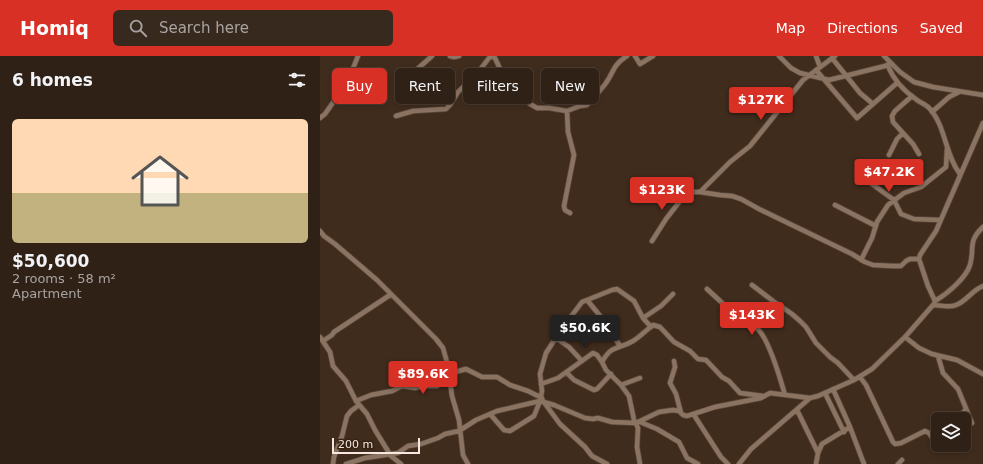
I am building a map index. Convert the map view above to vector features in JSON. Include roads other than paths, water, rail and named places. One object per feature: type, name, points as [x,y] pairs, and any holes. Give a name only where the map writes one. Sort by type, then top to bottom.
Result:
[{"type":"street","points":[[320,118],[325,114],[348,81],[358,56]]},
{"type":"street","points":[[418,68],[432,56]]},
{"type":"street","points":[[450,56],[459,56]]},
{"type":"street","points":[[396,116],[412,111],[446,109],[458,92],[479,71],[489,58],[494,56],[510,90],[524,101],[537,108],[568,111],[587,105],[606,83],[614,67],[619,61],[627,56]]},
{"type":"street","points":[[635,56],[640,64],[653,56]]},
{"type":"street","points":[[779,56],[791,68],[809,76],[829,80],[889,65]]},
{"type":"street","points":[[816,56],[818,68],[824,79],[856,117],[858,117],[897,83]]},
{"type":"street","points":[[884,56],[889,65],[890,72],[897,83],[928,107],[932,112],[939,125],[955,168],[960,174]]},
{"type":"street","points":[[700,192],[730,162],[750,146],[799,85],[818,68],[834,57],[846,76],[860,93],[873,104]]},
{"type":"street","points":[[889,65],[914,82],[959,92],[983,95]]},
{"type":"street","points":[[932,112],[949,97],[959,92]]},
{"type":"street","points":[[912,96],[895,111],[892,116],[893,122],[913,144],[919,154]]},
{"type":"street","points":[[568,111],[568,132],[574,155],[564,206],[565,210],[570,213]]},
{"type":"street","points":[[934,303],[919,259],[920,255],[936,231],[983,123]]},
{"type":"street","points":[[889,155],[897,139],[903,133]]},
{"type":"street","points":[[946,167],[947,149]]},
{"type":"street","points":[[862,260],[872,238],[877,222],[888,205],[904,193],[921,187],[946,167],[950,166],[955,168]]},
{"type":"street","points":[[868,181],[894,200],[901,214],[914,219],[940,220]]},
{"type":"street","points":[[652,241],[666,219],[687,192],[700,192],[732,196],[741,199],[873,265],[899,267],[910,259],[919,259]]},
{"type":"street","points":[[835,205],[876,226]]},
{"type":"street","points":[[739,464],[751,449],[810,398],[860,377],[872,369],[905,337],[934,303],[951,290],[970,267],[972,245],[977,233],[983,227]]},
{"type":"street","points":[[320,231],[377,280],[443,348],[450,373],[449,376],[452,396],[459,420],[459,431],[463,455],[468,464]]},
{"type":"street","points":[[752,285],[800,321],[806,327],[816,343],[854,380]]},
{"type":"street","points":[[934,303],[956,306],[964,301],[977,288],[983,286]]},
{"type":"street","points":[[707,288],[731,311],[743,317],[749,325],[754,326],[759,331],[770,349],[785,395]]},
{"type":"street","points":[[490,414],[504,430],[510,431],[534,416],[541,399],[540,374],[546,353],[582,302],[612,290],[617,290],[634,301],[643,318],[651,327]]},
{"type":"street","points":[[643,318],[661,306],[673,294]]},
{"type":"street","points":[[390,295],[334,332],[332,335],[322,339],[330,352],[333,366],[346,381],[390,454],[401,464]]},
{"type":"street","points":[[587,300],[620,346]]},
{"type":"street","points":[[602,362],[607,352],[633,342],[651,327],[656,325],[698,359],[706,360],[740,393],[763,396]]},
{"type":"street","points":[[905,337],[919,348],[938,356],[960,361],[973,370],[983,374]]},
{"type":"street","points":[[556,338],[572,350],[582,361]]},
{"type":"street","points":[[541,384],[567,373],[593,353],[597,355],[606,370],[621,385],[629,396],[634,420],[638,423],[639,430],[637,447],[640,464]]},
{"type":"street","points":[[938,356],[943,373],[958,389],[972,423]]},
{"type":"street","points":[[674,361],[675,367],[670,382],[676,394],[681,413]]},
{"type":"street","points":[[333,464],[347,416],[358,403],[371,395],[392,391],[402,386],[415,388],[437,386],[455,372],[466,370],[482,377],[497,377],[510,385],[532,392],[541,399],[585,418],[598,418],[612,422],[638,423],[657,428],[679,442],[687,458],[698,464]]},
{"type":"street","points":[[567,373],[574,380],[594,390],[597,389],[611,374]]},
{"type":"street","points":[[860,377],[866,385],[893,442],[897,444],[902,443],[925,431],[931,436]]},
{"type":"street","points":[[621,385],[640,378]]},
{"type":"street","points":[[833,389],[864,464]]},
{"type":"street","points":[[638,423],[659,412],[673,410],[687,416],[694,415],[715,407],[770,393],[810,398]]},
{"type":"street","points":[[825,393],[844,432]]},
{"type":"street","points":[[346,464],[365,458],[401,452],[406,447],[413,444],[421,444],[445,434],[459,431],[472,422],[490,414],[541,399]]},
{"type":"street","points":[[541,399],[560,424],[582,444],[592,456],[607,464]]},
{"type":"street","points":[[797,410],[818,453]]},
{"type":"street","points":[[694,415],[728,464]]},
{"type":"street","points":[[816,464],[818,453],[822,444],[850,427]]}]
